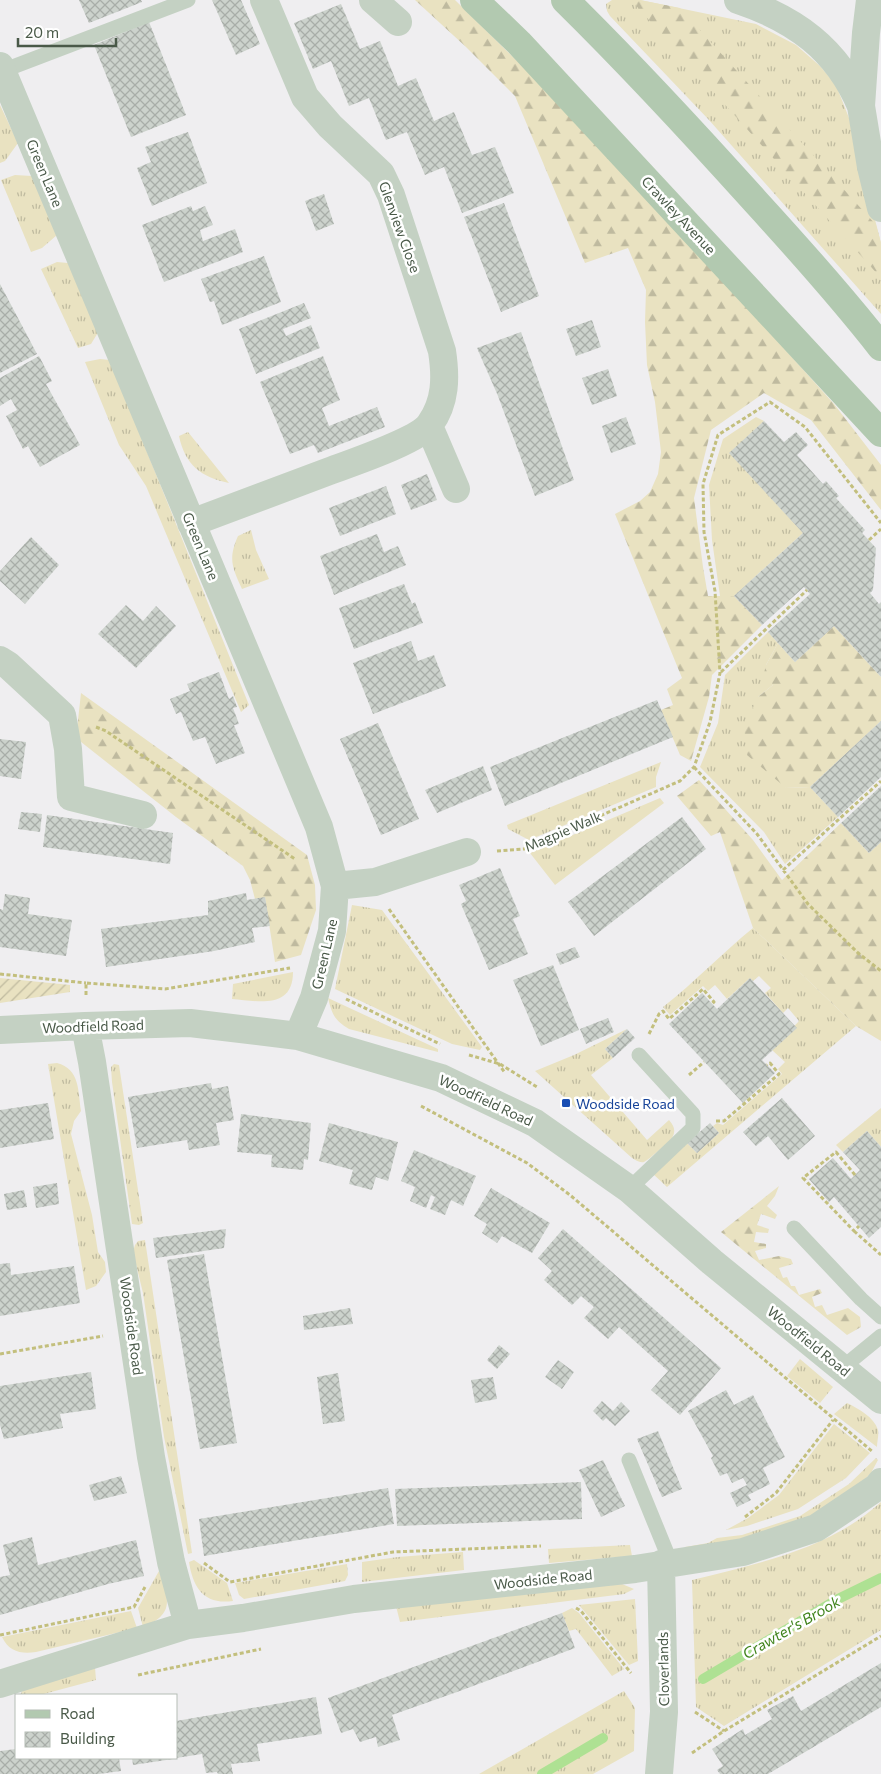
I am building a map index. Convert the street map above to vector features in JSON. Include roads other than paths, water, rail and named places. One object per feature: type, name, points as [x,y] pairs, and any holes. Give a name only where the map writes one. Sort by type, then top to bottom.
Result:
[{"type":"main road","name":"Crawley Avenue","points":[[474,0],[519,43],[881,433]]},
{"type":"main road","points":[[565,0],[632,67],[708,148],[812,264],[881,347]]},
{"type":"street","name":"Glenview Close","points":[[264,0],[304,97],[330,126],[381,174],[392,195],[442,352],[446,372],[445,390],[439,408],[429,426]]},
{"type":"street","points":[[373,0],[398,22]]},
{"type":"street","points":[[738,0],[770,11],[798,28],[825,50],[845,75],[860,106]]},
{"type":"street","points":[[870,0],[860,106],[871,167],[881,208]]},
{"type":"street","name":"Green Lane","points":[[1,68],[319,827],[335,886],[332,931],[314,998],[298,1036]]},
{"type":"street","points":[[191,523],[379,452],[412,437],[429,426],[456,489]]},
{"type":"street","points":[[0,660],[8,665],[62,715],[68,748],[71,797],[143,815]]},
{"type":"street","points":[[335,886],[375,882],[467,852]]},
{"type":"street","name":"Woodfield Road","points":[[0,1030],[190,1023],[298,1036],[441,1078],[535,1123],[629,1189],[712,1262],[881,1400]]},
{"type":"street","name":"Woodside Road","points":[[85,1026],[151,1458],[171,1562],[188,1625]]},
{"type":"street","name":"Woodside Road","points":[[0,1684],[188,1625],[243,1618],[354,1599],[635,1569],[743,1552],[816,1528],[877,1487],[881,1482]]},
{"type":"street","name":"Cloverlands","points":[[659,1774],[664,1712],[666,1563]]},
{"type":"lane","points":[[1,68],[188,0]]},
{"type":"lane","points":[[629,1189],[693,1128],[694,1114],[639,1055]]},
{"type":"lane","points":[[794,1228],[861,1299],[881,1317]]},
{"type":"lane","points":[[842,1368],[881,1336]]},
{"type":"lane","points":[[629,1460],[666,1563]]},
{"type":"waterway","name":"Crawter's Brook","points":[[703,1679],[838,1599],[881,1578]]},
{"type":"waterway","name":"Crawter's Brook","points":[[542,1774],[603,1738]]},
{"type":"place","name":"Woodside Road","points":[[566,1103]]}]
